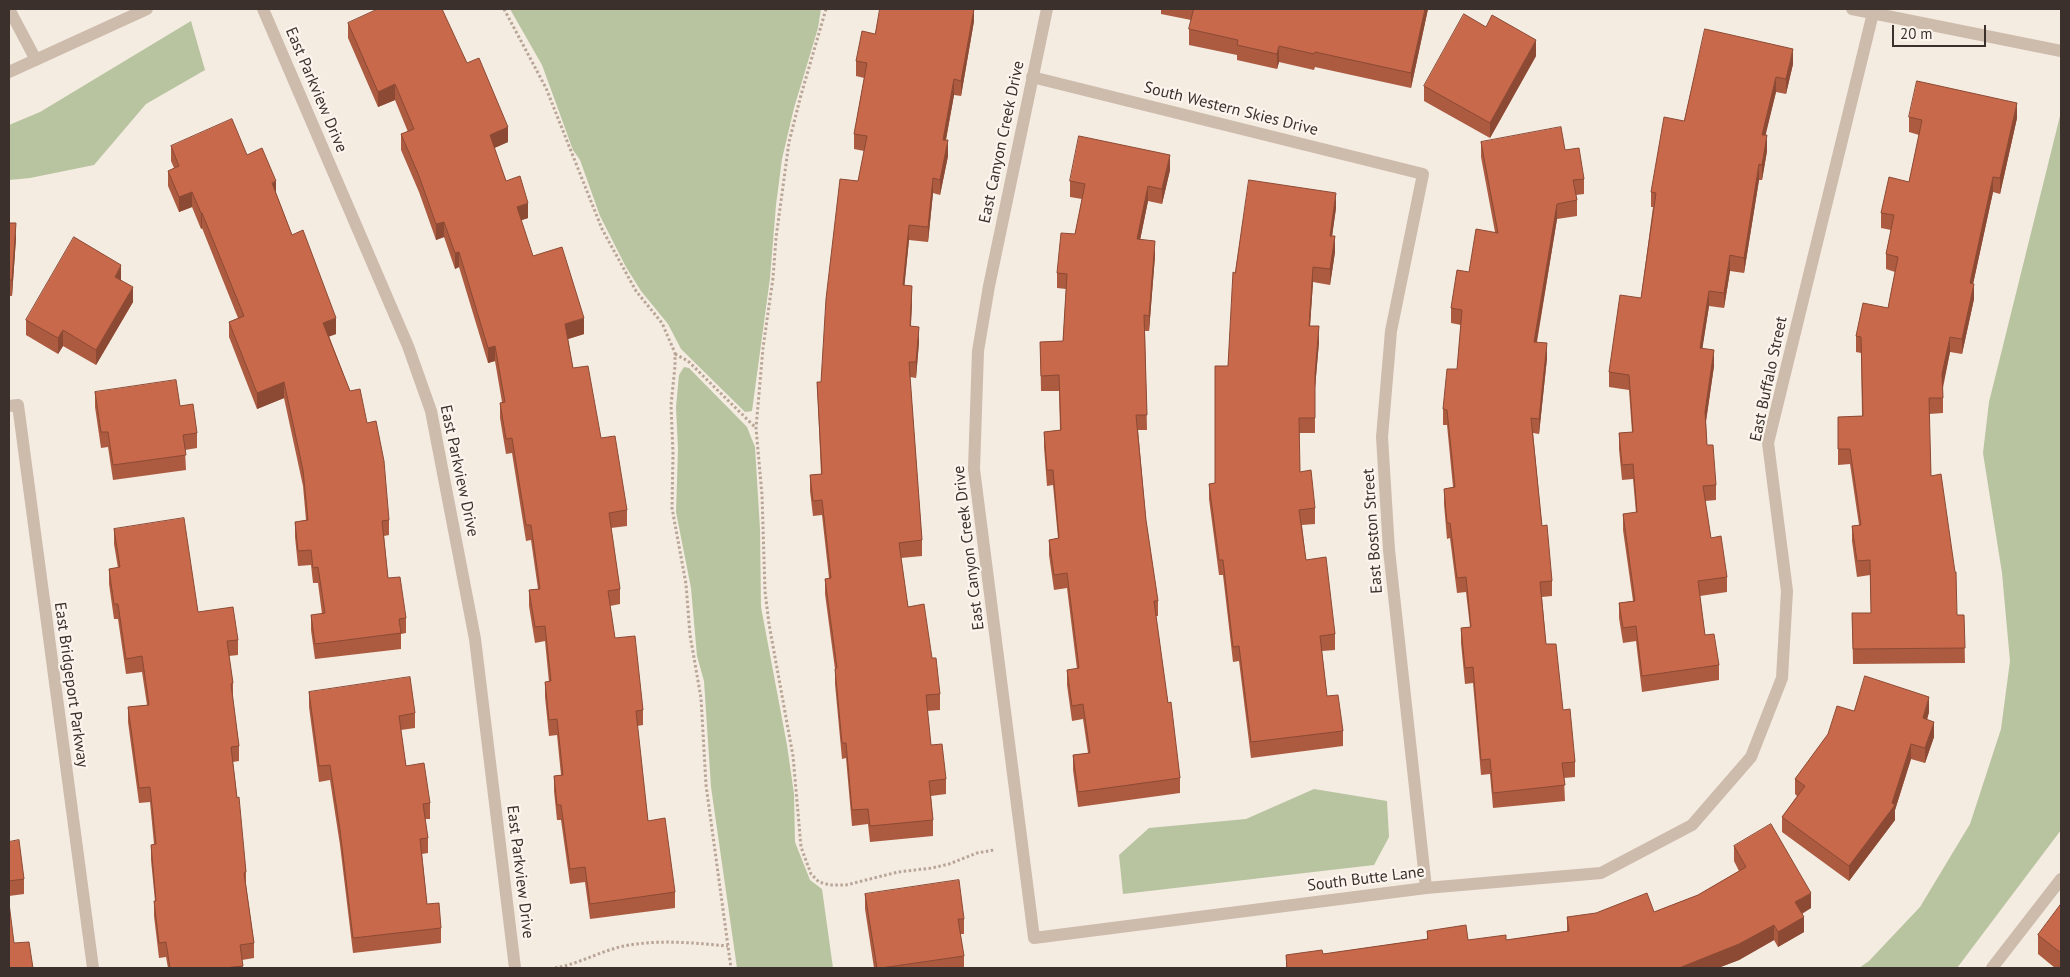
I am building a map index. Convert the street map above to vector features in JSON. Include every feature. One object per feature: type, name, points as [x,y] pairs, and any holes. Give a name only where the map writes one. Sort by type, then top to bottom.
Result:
[{"type":"street","points":[[9,9],[36,60]]},
{"type":"street","points":[[9,72],[147,9]]},
{"type":"street","name":"East Parkview Drive","points":[[263,9],[408,346],[432,411],[475,639],[516,968]]},
{"type":"street","name":"East Canyon Creek Drive","points":[[1034,938],[974,469],[978,352],[989,286],[1048,9]]},
{"type":"street","points":[[1852,9],[1873,11],[2061,51]]},
{"type":"street","name":"East Buffalo Street","points":[[1692,824],[1751,757],[1782,678],[1787,591],[1768,442],[1873,11]]},
{"type":"street","name":"South Western Skies Drive","points":[[1032,77],[1423,174]]},
{"type":"street","name":"East Boston Street","points":[[1423,174],[1392,331],[1382,437],[1389,550],[1426,888]]},
{"type":"street","name":"East Bridgeport Parkway","points":[[13,406],[93,968]]},
{"type":"street","name":"South Butte Lane","points":[[1034,938],[1426,888],[1601,873],[1692,824]]},
{"type":"street","points":[[1992,968],[2061,879]]},
{"type":"path","points":[[504,9],[546,88],[602,229],[636,290],[662,323],[675,353],[676,366],[671,404],[673,454],[672,508],[686,584],[690,635],[701,698],[706,785],[731,968]]},
{"type":"path","points":[[826,9],[789,142],[776,238],[756,428],[762,496],[765,591],[769,624],[793,756],[801,848],[811,874],[819,882],[830,885],[846,884],[898,872],[948,864],[977,853],[994,850]]},
{"type":"path","points":[[675,353],[688,361],[756,428]]},
{"type":"path","points":[[555,968],[576,963],[623,946],[651,942],[728,946]]},
{"type":"green space","points":[[510,9],[821,9],[818,28],[794,108],[782,159],[770,278],[752,411],[745,412],[681,349],[668,324],[641,291],[626,267],[600,216],[580,160],[573,150],[542,65]]},
{"type":"green space","points":[[191,21],[205,70],[146,104],[94,165],[30,178],[9,180],[9,125],[40,112]]},
{"type":"green space","points":[[2061,112],[2061,830],[1957,968],[1859,968],[1869,961],[1920,907],[1970,824],[2001,729],[2010,661],[2002,573],[1983,453],[1989,402]]},
{"type":"green space","points":[[684,367],[689,368],[747,427],[755,447],[760,529],[761,607],[787,745],[794,794],[795,842],[810,880],[822,889],[833,968],[737,968],[711,787],[704,681],[697,656],[691,588],[676,512],[678,449],[676,407],[679,375]]},
{"type":"green space","points":[[1314,789],[1387,801],[1389,837],[1374,865],[1123,894],[1119,855],[1149,828],[1246,819]]},
{"type":"building","points":[[378,9],[442,9],[467,63],[479,58],[508,127],[490,135],[506,181],[520,176],[528,203],[517,207],[533,256],[562,247],[584,318],[565,324],[573,368],[588,366],[601,438],[615,436],[627,510],[609,513],[620,589],[608,591],[615,638],[635,636],[643,710],[636,711],[648,821],[665,818],[675,892],[590,904],[585,867],[570,869],[561,805],[557,805],[554,776],[563,775],[557,719],[549,720],[545,682],[551,681],[545,626],[535,627],[529,590],[540,589],[531,525],[526,525],[512,438],[506,439],[500,403],[505,402],[495,346],[488,348],[459,252],[455,253],[444,222],[436,224],[419,176],[401,134],[414,129],[395,84],[378,92],[348,23]]},
{"type":"building","points":[[880,9],[974,9],[961,81],[954,79],[943,140],[948,140],[940,180],[933,178],[928,227],[909,225],[903,285],[912,286],[910,326],[919,327],[916,362],[909,362],[922,540],[899,543],[908,607],[924,604],[932,658],[936,658],[940,694],[926,695],[931,745],[942,744],[946,779],[929,781],[933,820],[870,826],[868,809],[852,810],[846,743],[842,743],[835,669],[837,668],[825,579],[831,578],[822,500],[813,501],[810,475],[822,474],[817,382],[821,382],[826,299],[840,179],[858,181],[867,136],[854,134],[867,63],[856,61],[862,31],[875,34]]},
{"type":"building","points":[[1194,9],[1425,9],[1411,73],[1279,46],[1277,54],[1237,45],[1238,40],[1189,29]]},
{"type":"building","points":[[1464,14],[1486,27],[1492,15],[1536,40],[1490,123],[1424,86]]},
{"type":"building","points":[[1705,29],[1793,49],[1786,79],[1776,77],[1762,135],[1767,135],[1762,165],[1759,164],[1744,258],[1730,255],[1724,293],[1709,291],[1700,348],[1714,350],[1705,412],[1707,445],[1713,445],[1716,485],[1703,486],[1711,538],[1721,536],[1727,577],[1698,581],[1705,635],[1714,634],[1719,665],[1642,676],[1636,626],[1623,628],[1619,603],[1635,601],[1623,514],[1637,512],[1633,464],[1622,465],[1619,433],[1633,432],[1629,375],[1609,372],[1620,295],[1641,298],[1656,193],[1651,192],[1664,117],[1684,121]]},
{"type":"building","points":[[1917,81],[2017,103],[2000,178],[1993,177],[1970,283],[1974,284],[1962,339],[1950,337],[1942,374],[1943,398],[1929,398],[1931,476],[1941,474],[1956,572],[1957,615],[1964,615],[1965,648],[1853,649],[1852,613],[1871,613],[1870,560],[1857,561],[1852,526],[1861,525],[1850,449],[1838,449],[1838,417],[1863,416],[1861,337],[1856,336],[1863,303],[1888,308],[1898,257],[1886,254],[1894,215],[1881,213],[1889,177],[1909,182],[1922,120],[1909,117]]},
{"type":"building","points":[[232,119],[247,155],[262,148],[276,181],[272,183],[292,235],[303,230],[336,318],[323,323],[350,391],[360,389],[367,423],[376,421],[384,461],[389,520],[382,521],[388,578],[400,577],[406,618],[399,619],[401,633],[315,644],[311,615],[325,613],[318,567],[313,568],[311,550],[298,551],[295,522],[308,520],[303,470],[284,382],[257,393],[229,322],[244,316],[192,192],[179,197],[168,171],[179,166],[171,146]]},
{"type":"building","points":[[1561,127],[1565,150],[1579,148],[1584,179],[1573,180],[1577,200],[1557,204],[1534,342],[1547,343],[1539,419],[1531,418],[1542,526],[1547,525],[1552,581],[1540,582],[1546,644],[1556,644],[1563,710],[1570,709],[1575,762],[1562,763],[1565,785],[1493,793],[1490,759],[1481,760],[1473,667],[1465,668],[1461,628],[1471,627],[1466,577],[1457,578],[1450,523],[1447,523],[1444,489],[1455,487],[1447,410],[1443,409],[1447,369],[1457,369],[1462,310],[1451,308],[1457,270],[1469,272],[1476,229],[1498,233],[1481,142]]},
{"type":"building","points":[[1079,136],[1170,155],[1162,189],[1148,186],[1137,239],[1155,241],[1149,316],[1144,315],[1147,415],[1136,415],[1146,520],[1158,601],[1154,601],[1168,703],[1171,702],[1180,778],[1078,792],[1073,755],[1090,753],[1083,704],[1072,706],[1067,670],[1079,668],[1067,573],[1054,575],[1049,540],[1059,538],[1053,470],[1047,470],[1044,432],[1061,430],[1059,375],[1041,376],[1040,342],[1063,341],[1067,274],[1057,273],[1061,233],[1075,234],[1085,184],[1070,181]]},
{"type":"building","points":[[1249,180],[1336,193],[1330,236],[1335,236],[1330,269],[1313,267],[1309,326],[1319,326],[1315,373],[1315,418],[1299,418],[1300,472],[1311,470],[1315,508],[1299,510],[1306,560],[1326,557],[1335,634],[1320,636],[1327,696],[1338,695],[1343,731],[1251,742],[1239,646],[1233,647],[1223,560],[1219,560],[1209,484],[1215,483],[1215,366],[1228,366],[1233,272],[1235,273]]},
{"type":"building","points":[[9,223],[16,223],[12,280],[9,280]]},
{"type":"building","points":[[74,237],[121,265],[115,277],[133,287],[96,350],[63,330],[58,338],[26,320]]},
{"type":"building","points":[[176,380],[180,406],[193,404],[197,433],[183,435],[186,455],[113,465],[108,432],[101,432],[95,392]]},
{"type":"building","points":[[184,518],[198,612],[233,607],[238,640],[227,641],[239,746],[231,747],[237,798],[239,797],[246,872],[244,873],[254,943],[240,945],[243,966],[170,968],[166,942],[159,943],[154,901],[156,901],[151,845],[156,844],[150,787],[139,788],[128,707],[149,705],[142,656],[126,659],[118,604],[114,604],[109,569],[120,567],[114,529]]},
{"type":"building","points":[[1865,676],[1929,697],[1923,718],[1934,722],[1925,748],[1911,744],[1892,803],[1895,805],[1849,866],[1782,817],[1805,786],[1795,779],[1828,734],[1837,706],[1854,711]]},
{"type":"building","points":[[410,677],[415,713],[399,716],[406,766],[424,763],[430,803],[423,804],[428,838],[420,839],[427,904],[439,903],[441,928],[353,938],[330,765],[319,766],[309,692]]},
{"type":"building","points":[[1771,824],[1811,893],[1795,902],[1804,917],[1778,932],[1774,925],[1739,944],[1679,968],[1287,968],[1286,955],[1322,950],[1323,954],[1428,939],[1427,931],[1466,925],[1468,940],[1506,935],[1506,940],[1569,931],[1567,917],[1596,913],[1647,893],[1654,912],[1698,895],[1746,867],[1734,846]]},
{"type":"building","points":[[19,840],[24,879],[9,881],[9,842]]},
{"type":"building","points":[[959,880],[964,919],[958,919],[964,956],[877,968],[865,894]]},
{"type":"building","points":[[9,903],[14,943],[29,942],[33,968],[9,968]]},
{"type":"building","points":[[2061,904],[2061,953],[2038,935]]}]
